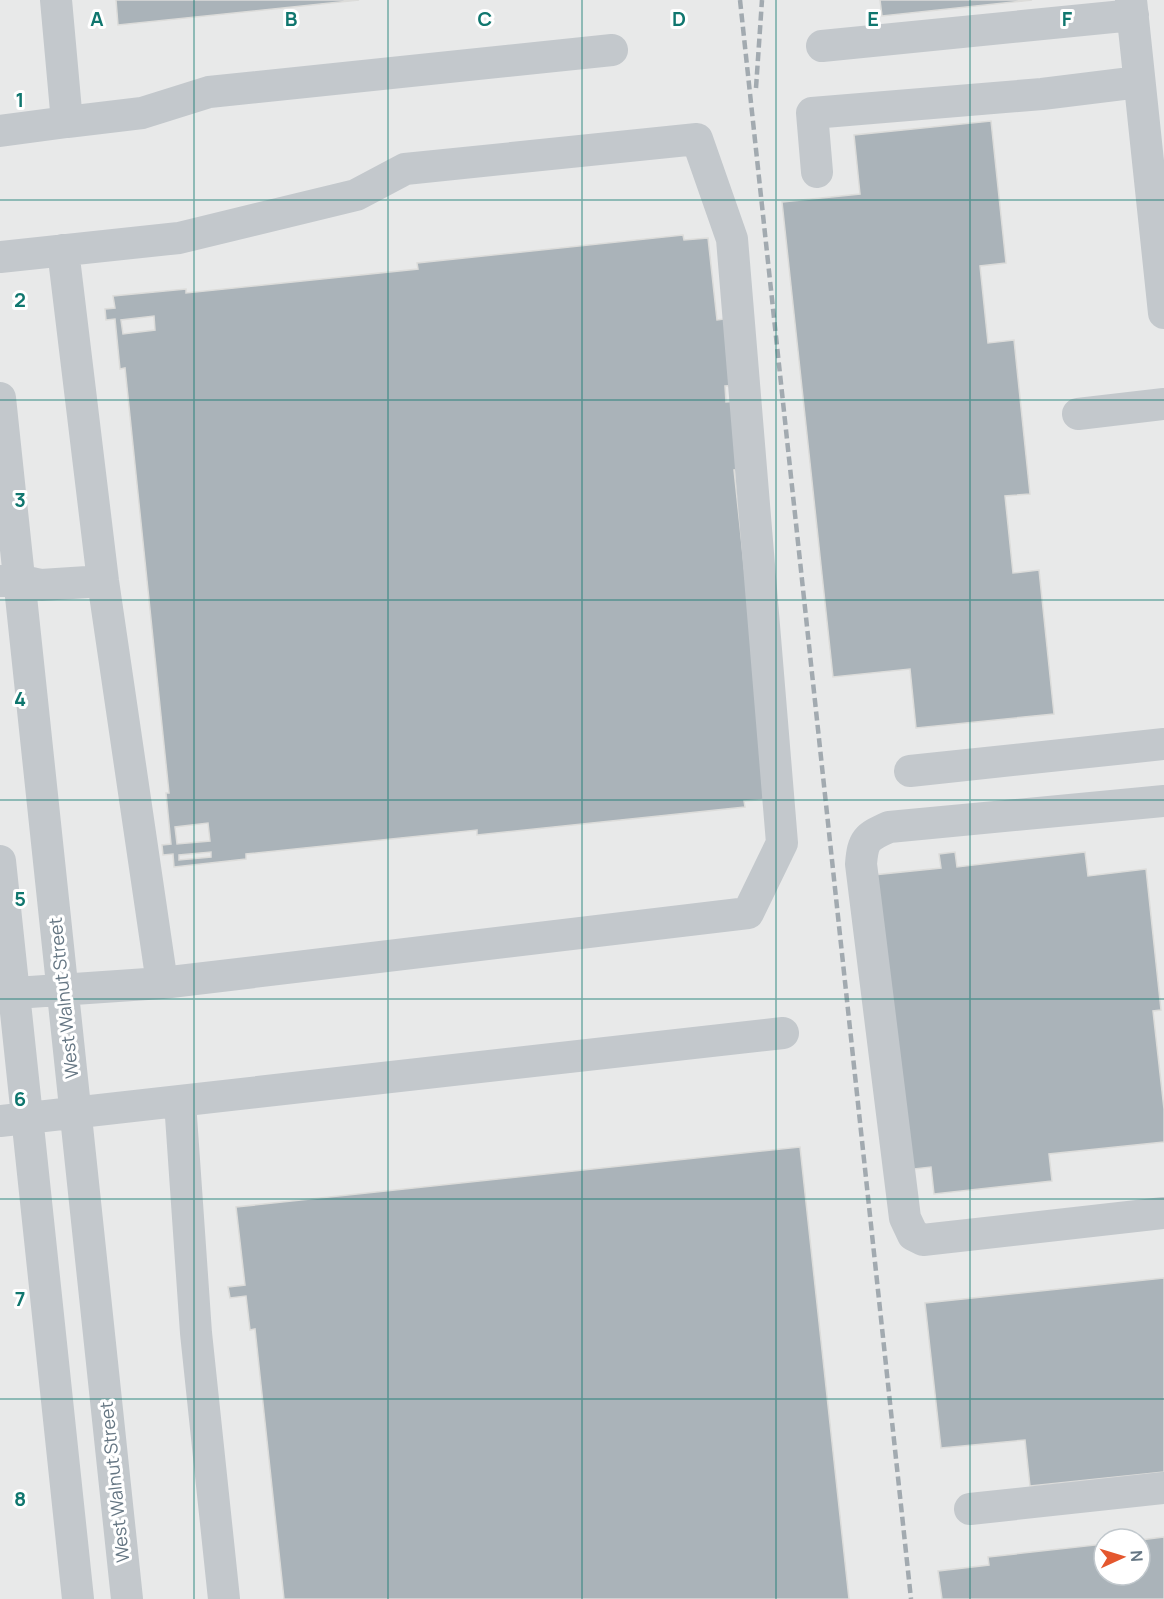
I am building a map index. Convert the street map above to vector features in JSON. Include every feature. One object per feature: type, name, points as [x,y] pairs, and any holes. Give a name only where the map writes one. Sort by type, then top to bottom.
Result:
[{"type":"street","points":[[56,0],[67,122]]},
{"type":"street","points":[[822,46],[1132,8],[1164,313]]},
{"type":"street","points":[[0,131],[142,113],[209,92],[612,50]]},
{"type":"street","points":[[817,172],[812,114],[1042,94],[1139,82]]},
{"type":"street","points":[[0,257],[178,238],[356,195],[405,170],[696,139],[732,239],[782,843],[748,913],[162,983],[7,994]]},
{"type":"street","points":[[63,250],[103,581],[162,983]]},
{"type":"street","name":"West Walnut Street","points":[[0,398],[10,580],[63,990],[128,1599]]},
{"type":"street","points":[[1078,414],[1164,404]]},
{"type":"street","points":[[10,580],[41,585],[103,581]]},
{"type":"street","points":[[910,771],[1164,744]]},
{"type":"street","points":[[1164,801],[889,827],[870,835],[863,846],[861,864],[905,1218],[913,1235],[923,1240],[1164,1213]]},
{"type":"street","points":[[0,861],[14,1120],[78,1599]]},
{"type":"street","points":[[14,1120],[783,1033]]},
{"type":"street","points":[[180,1102],[196,1333],[224,1599]]},
{"type":"street","points":[[969,1509],[1164,1488]]},
{"type":"shaded area","points":[[0,0],[1164,0],[1164,1599],[0,1599]]},
{"type":"building","points":[[116,0],[359,0],[118,25]]},
{"type":"building","points":[[880,0],[1032,0],[882,16]]},
{"type":"building","points":[[991,121],[1006,263],[980,266],[988,343],[1014,340],[1030,494],[1005,496],[1013,573],[1039,570],[1054,714],[916,728],[910,669],[833,677],[782,202],[860,194],[854,135]]},
{"type":"building","points":[[683,235],[684,240],[708,238],[717,320],[732,318],[739,385],[725,386],[726,402],[738,401],[745,469],[734,470],[769,799],[744,801],[745,807],[477,835],[477,830],[246,854],[246,859],[174,867],[173,854],[163,855],[162,845],[171,844],[166,793],[169,793],[125,368],[120,369],[115,319],[106,320],[105,309],[115,308],[113,296],[186,289],[186,293],[418,269],[417,263]],"holes":[[[154,316],[155,330],[123,334],[121,320]],[[208,823],[210,841],[177,844],[175,827]],[[211,852],[211,857],[179,860],[179,855]]]},
{"type":"building","points":[[955,852],[957,867],[1085,852],[1088,876],[1146,869],[1161,1010],[1153,1011],[1164,1109],[1164,1142],[1049,1154],[1052,1181],[934,1194],[931,1167],[905,1170],[873,875],[941,868],[939,854]]},
{"type":"building","points":[[800,1147],[849,1599],[284,1599],[255,1329],[250,1330],[246,1296],[230,1298],[228,1287],[245,1285],[236,1207]]},
{"type":"building","points":[[1164,1278],[1164,1472],[1030,1486],[1025,1440],[941,1448],[925,1303]]},
{"type":"building","points":[[1164,1537],[1164,1599],[942,1599],[938,1571],[989,1565],[988,1557],[1092,1545],[1092,1587],[1152,1587],[1152,1538]]},
{"type":"railway","points":[[740,0],[911,1599]]},
{"type":"railway","points":[[756,88],[762,0]]}]
